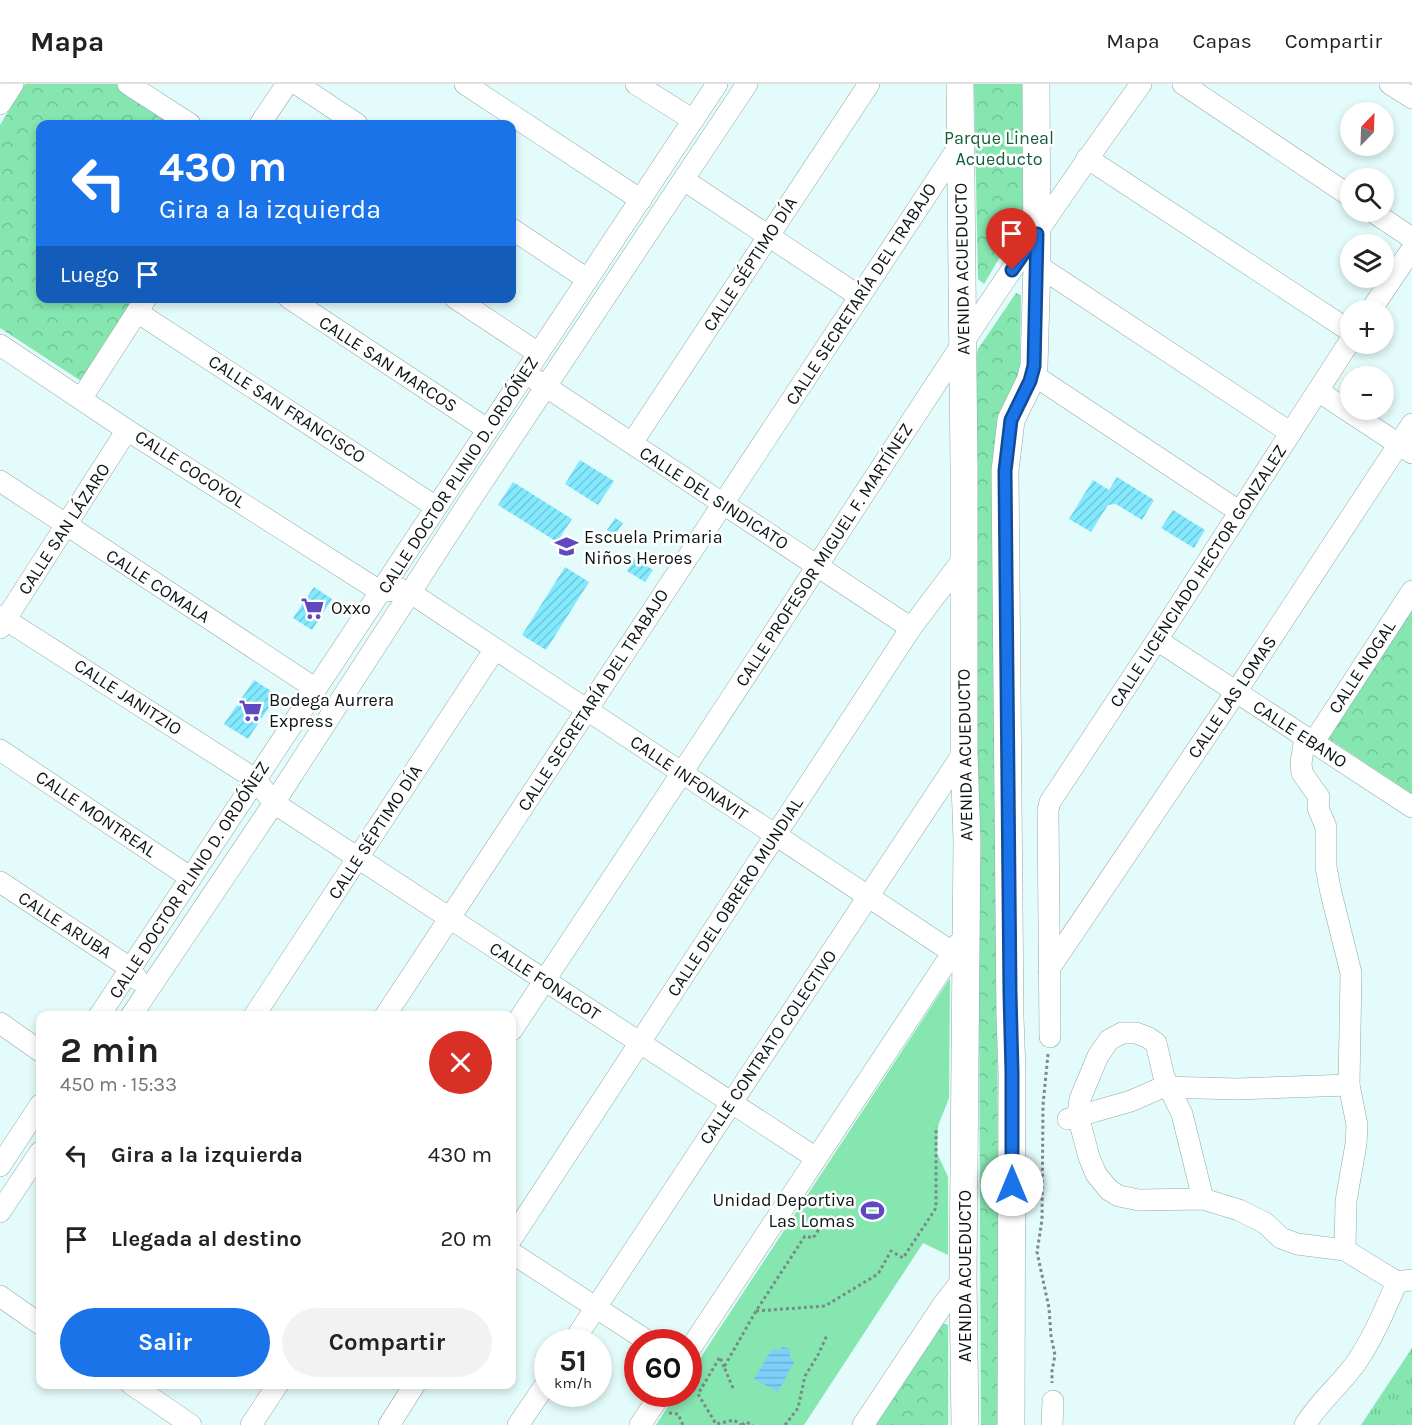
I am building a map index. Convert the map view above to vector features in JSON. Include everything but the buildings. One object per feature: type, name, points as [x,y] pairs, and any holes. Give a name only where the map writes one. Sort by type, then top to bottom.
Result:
[{"type":"main road","name":"AVENIDA ACUEDUCTO","points":[[960,84],[964,752],[968,841],[967,930],[960,958],[965,1425]]},
{"type":"main road","points":[[1011,1425],[1012,1072],[1005,471],[1011,420],[1032,374],[1037,265],[1036,84]]},
{"type":"street","points":[[0,104],[13,84]]},
{"type":"street","points":[[128,84],[184,120]]},
{"type":"street","points":[[263,120],[286,84]]},
{"type":"street","points":[[297,84],[351,120]]},
{"type":"street","points":[[465,84],[641,200]]},
{"type":"street","points":[[636,84],[693,120]]},
{"type":"street","name":"CALLE DOCTOR PLINIO D. ORDÓÑEZ","points":[[102,1011],[717,84]]},
{"type":"street","name":"CALLE DOCTOR PLINIO D. ORDÓÑEZ","points":[[141,1008],[469,502],[747,84]]},
{"type":"street","name":"CALLE SÉPTIMO DÍA","points":[[632,443],[869,84]]},
{"type":"street","name":"CALLE PROFESOR MIGUEL F. MARTÍNEZ","points":[[516,1024],[818,566],[962,342],[1087,158],[1141,84]]},
{"type":"street","points":[[1183,84],[1340,189]]},
{"type":"street","points":[[1390,84],[1412,98]]},
{"type":"street","name":"CALLE SECRETARÍA DEL TRABAJO","points":[[388,1011],[961,143]]},
{"type":"street","points":[[1087,158],[1340,324]]},
{"type":"street","points":[[684,180],[859,297]]},
{"type":"street","points":[[1388,222],[1412,238]]},
{"type":"street","points":[[516,232],[587,279]]},
{"type":"street","points":[[1378,300],[1412,249]]},
{"type":"street","points":[[1037,265],[1291,433]]},
{"type":"street","name":"CALLE SAN MARCOS","points":[[297,303],[487,429]]},
{"type":"street","points":[[463,303],[538,353]]},
{"type":"street","points":[[81,399],[142,305]]},
{"type":"street","name":"CALLE SAN FRANCISCO","points":[[142,305],[436,507]]},
{"type":"street","name":"CALLE COCOYOL","points":[[0,345],[127,430],[381,592]]},
{"type":"street","name":"CALLE LICENCIADO HECTOR GONZALEZ","points":[[1049,969],[1047,810],[1052,797],[1157,640],[1342,354]]},
{"type":"street","name":"CALLE DEL SINDICATO","points":[[525,373],[911,628]]},
{"type":"street","points":[[1032,374],[1240,512]]},
{"type":"street","points":[[1318,391],[1405,449]]},
{"type":"street","name":"CALLE LAS LOMAS","points":[[1049,969],[1236,692],[1405,449],[1412,424]]},
{"type":"street","name":"CALLE SAN LÁZARO","points":[[2,621],[67,526],[127,430]]},
{"type":"street","name":"CALLE COMALA","points":[[0,481],[316,689]]},
{"type":"street","points":[[448,488],[469,502]]},
{"type":"street","name":"CALLE DEL OBRERO MUNDIAL","points":[[516,1232],[911,628],[963,558]]},
{"type":"street","points":[[381,592],[400,589],[411,593]]},
{"type":"street","name":"CALLE NOGAL","points":[[1309,740],[1412,591]]},
{"type":"street","name":"CALLE INFONAVIT","points":[[411,593],[960,958]]},
{"type":"street","name":"CALLE JANITZIO","points":[[2,621],[255,779]]},
{"type":"street","name":"CALLE EBANO","points":[[1157,640],[1412,807]]},
{"type":"street","name":"CALLE SÉPTIMO DÍA","points":[[258,1011],[495,649]]},
{"type":"street","points":[[1309,740],[1301,763],[1302,773],[1319,796],[1318,808],[1326,827],[1326,867],[1351,973],[1349,1085],[1357,1125],[1346,1201],[1345,1250]]},
{"type":"street","name":"CALLE MONTREAL","points":[[0,750],[191,878]]},
{"type":"street","name":"CALLE CONTRATO COLECTIVO","points":[[582,1329],[964,752]]},
{"type":"street","points":[[255,779],[274,804]]},
{"type":"street","name":"CALLE FONACOT","points":[[274,804],[816,1158]]},
{"type":"street","name":"CALLE ARUBA","points":[[0,882],[130,968]]},
{"type":"street","points":[[702,1331],[816,1158],[960,958]]},
{"type":"street","points":[[130,968],[141,1008]]},
{"type":"street","points":[[1049,969],[1050,1037]]},
{"type":"street","points":[[0,1023],[36,1048]]},
{"type":"street","points":[[1203,1199],[1182,1114],[1169,1088],[1156,1043],[1136,1032],[1122,1033],[1109,1040],[1098,1056],[1073,1118],[1096,1174],[1102,1182],[1119,1196],[1140,1200],[1203,1199],[1239,1210],[1265,1222],[1281,1238],[1297,1244],[1345,1250],[1405,1281],[1358,1360],[1329,1392],[1305,1425]]},
{"type":"street","points":[[1073,1118],[1131,1101],[1156,1089],[1349,1085]]},
{"type":"street","points":[[0,1212],[33,1178],[2,1158],[36,1111]]},
{"type":"street","points":[[516,1256],[629,1329]]},
{"type":"street","points":[[863,1425],[942,1306],[963,1279]]},
{"type":"street","points":[[0,1296],[36,1320]]},
{"type":"street","points":[[141,1389],[191,1425]]},
{"type":"street","points":[[251,1425],[275,1389]]},
{"type":"street","points":[[389,1425],[412,1389]]},
{"type":"street","points":[[1052,1425],[1053,1401]]},
{"type":"street","points":[[518,1425],[534,1402]]},
{"type":"street","points":[[640,1425],[652,1407]]},
{"type":"path","points":[[1050,1037],[1043,1105],[1042,1220],[1037,1252],[1049,1308],[1055,1355],[1052,1371],[1053,1401]]},
{"type":"path","points":[[756,1311],[825,1306],[878,1274],[891,1251],[903,1258],[936,1208],[936,1127]]},
{"type":"path","points":[[724,1367],[756,1311],[805,1236],[813,1238],[826,1219]]},
{"type":"path","points":[[785,1425],[798,1408],[805,1376],[827,1335]]},
{"type":"path","points":[[733,1388],[720,1357],[698,1394],[717,1424],[734,1420],[741,1425],[746,1422],[753,1425]]},
{"type":"path","points":[[666,1417],[668,1413],[674,1412],[683,1425]]},
{"type":"green space","points":[[25,84],[118,84],[169,120],[36,120],[36,303],[131,303],[81,381],[0,328],[0,125]]},
{"type":"green space","name":"Parque Lineal Acueducto","points":[[974,84],[1022,84],[1023,218],[984,284],[978,279]]},
{"type":"green space","points":[[1016,293],[1021,295],[1020,367],[1019,374],[998,417],[995,446],[999,1425],[981,1425],[976,360],[978,349]]},
{"type":"green space","points":[[1412,605],[1412,794],[1326,737]]},
{"type":"green space","name":"Unidad Deportiva Las Lomas","points":[[950,978],[949,1098],[938,1126],[937,1153],[948,1177],[948,1255],[923,1243],[804,1425],[656,1425],[668,1407],[702,1407],[702,1355]]},
{"type":"green space","points":[[943,1323],[948,1325],[948,1425],[876,1425]]},
{"type":"green space","points":[[1412,1348],[1412,1425],[1361,1425]]},
{"type":"water","points":[[783,1347],[790,1349],[790,1357],[794,1362],[778,1392],[754,1379],[772,1349],[779,1350]]},
{"type":"place","name":"Escuela Primaria Niños Heroes","points":[[566,547]]},
{"type":"place","name":"Oxxo","points":[[313,608]]},
{"type":"place","name":"Bodega Aurrera Express","points":[[251,710]]},
{"type":"place","name":"Unidad Deportiva Las Lomas","points":[[873,1210]]},
{"type":"route","points":[[1012,270],[1037,234],[1034,366],[1030,381],[1011,420],[1005,471],[1012,1185]]}]
